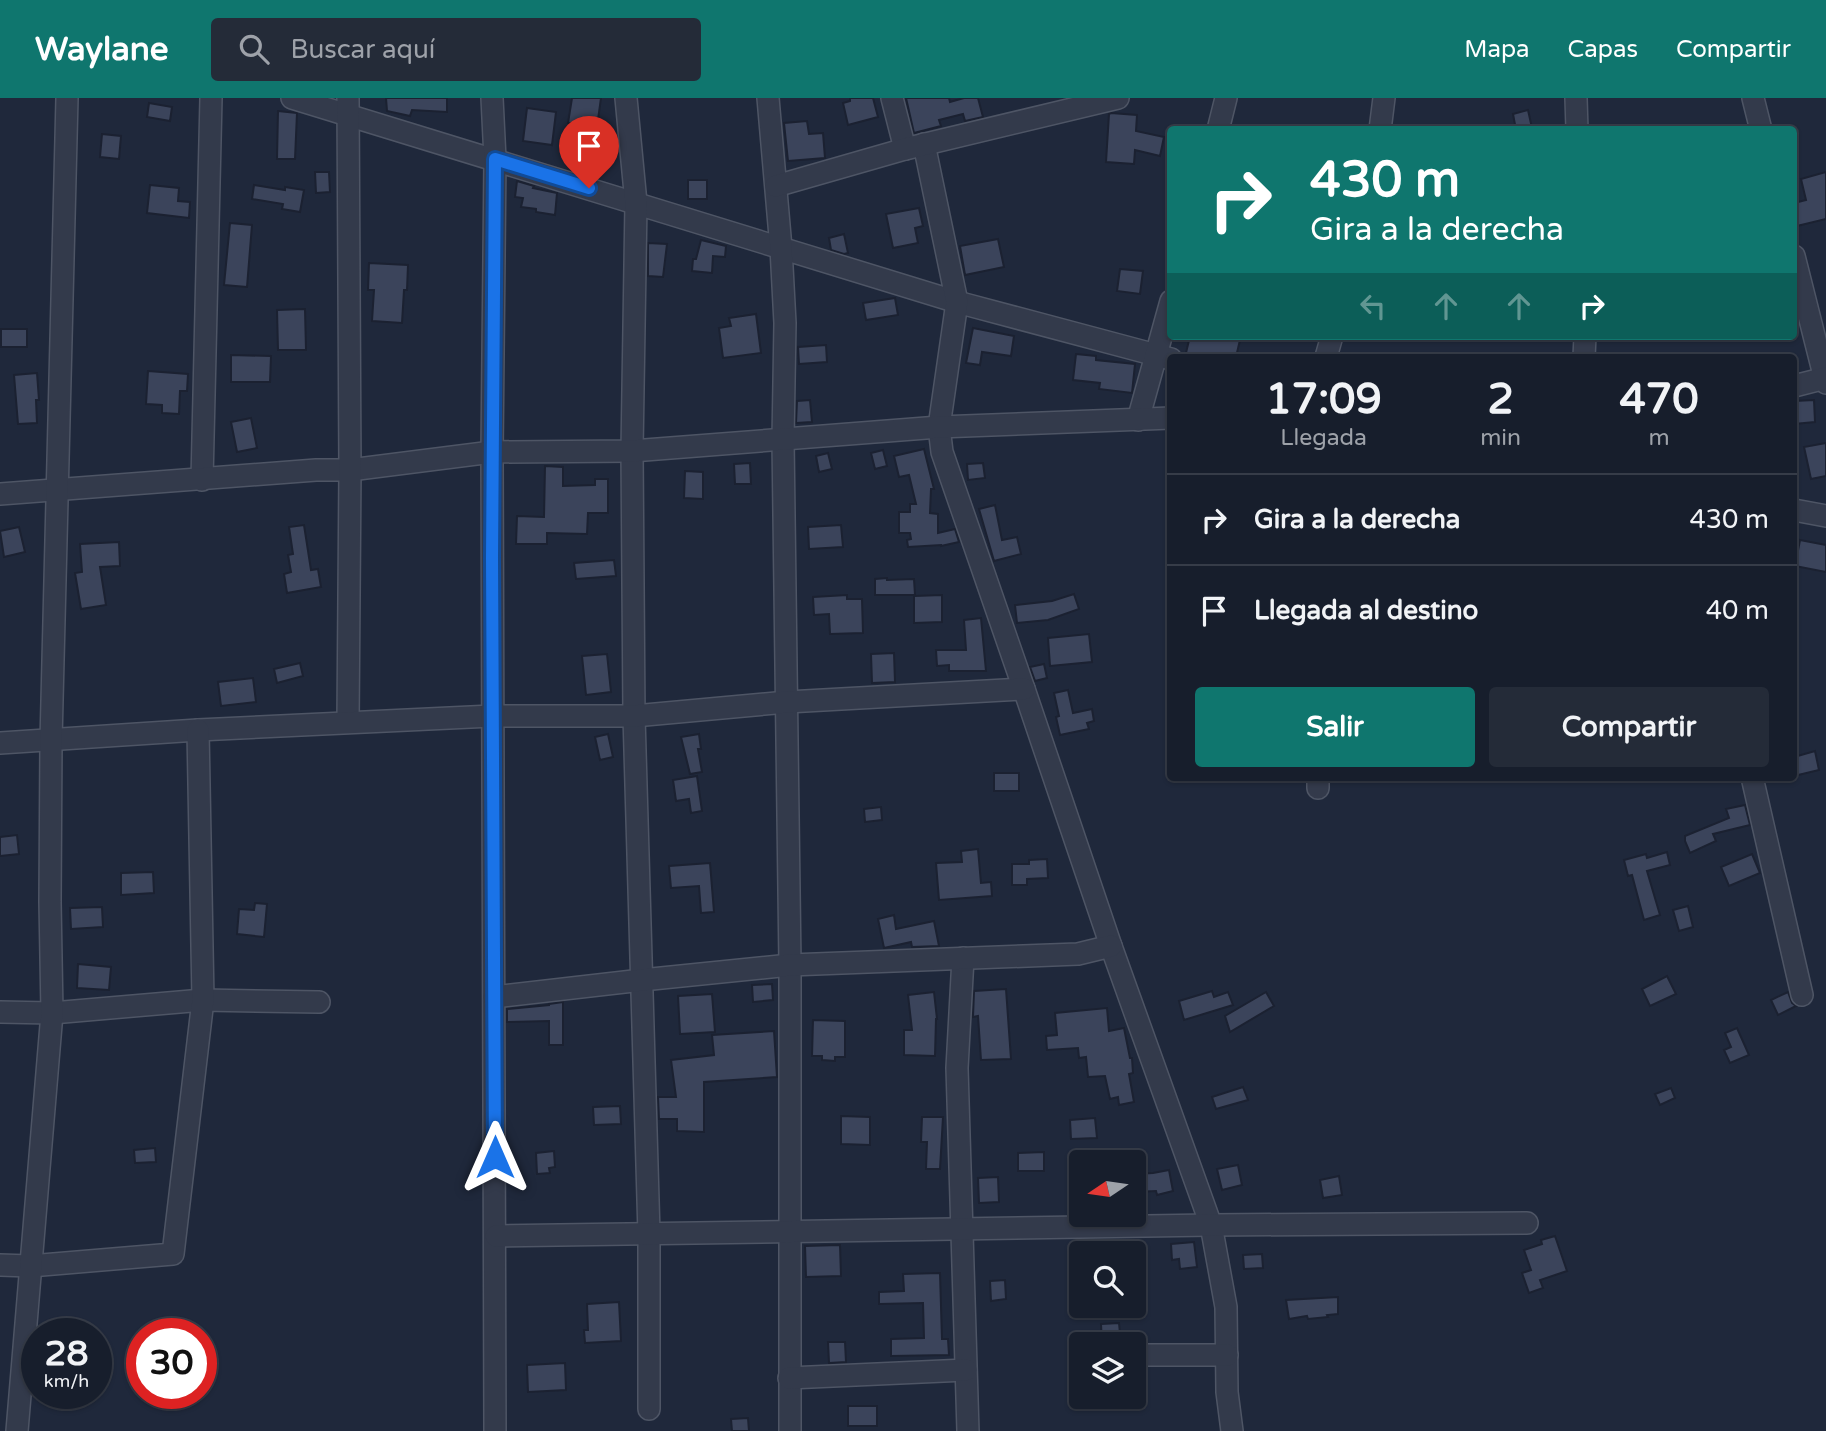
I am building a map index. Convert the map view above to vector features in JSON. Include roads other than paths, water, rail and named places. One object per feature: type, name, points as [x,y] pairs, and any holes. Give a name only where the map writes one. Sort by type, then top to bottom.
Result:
[{"type":"street","points":[[17,1431],[52,1013],[51,741],[67,98]]},
{"type":"street","points":[[202,480],[211,98]]},
{"type":"street","points":[[292,98],[347,106],[495,159],[781,248],[957,302],[1163,357]]},
{"type":"street","points":[[492,98],[495,159],[492,452],[495,1431]]},
{"type":"street","points":[[626,98],[636,203],[632,451],[634,716],[649,1234],[649,1409]]},
{"type":"street","points":[[768,98],[785,323],[783,440],[790,965],[790,1431]]},
{"type":"street","points":[[892,98],[914,147],[957,302],[939,427],[942,452],[1111,946],[1211,1225],[1226,1307],[1227,1392],[1231,1431]]},
{"type":"street","points":[[776,186],[1067,104],[1118,98]]},
{"type":"street","points":[[1220,126],[1226,98]]},
{"type":"street","points":[[1380,126],[1384,98]]},
{"type":"street","points":[[1576,98],[1577,126]]},
{"type":"street","points":[[1753,98],[1760,126]]},
{"type":"street","points":[[347,106],[350,470],[348,722]]},
{"type":"street","points":[[1797,268],[1826,380],[1797,385]]},
{"type":"street","points":[[1138,420],[1163,357],[1167,328]]},
{"type":"street","points":[[0,494],[316,470],[350,470],[492,452],[632,451],[939,427],[1167,418]]},
{"type":"street","points":[[1797,511],[1826,516]]},
{"type":"street","points":[[0,743],[348,722],[492,716],[634,716],[787,702],[1024,689]]},
{"type":"street","points":[[0,1265],[30,1266],[173,1254],[203,1000],[198,730]]},
{"type":"street","points":[[1753,781],[1802,995]]},
{"type":"street","points":[[494,997],[790,965],[1078,954],[1111,946]]},
{"type":"street","points":[[963,958],[957,1068],[968,1431]]},
{"type":"street","points":[[0,1012],[52,1013],[203,1000],[319,1002]]},
{"type":"street","points":[[496,1236],[1527,1223]]},
{"type":"street","points":[[1146,1355],[1227,1355]]},
{"type":"street","points":[[789,1378],[966,1370]]}]
